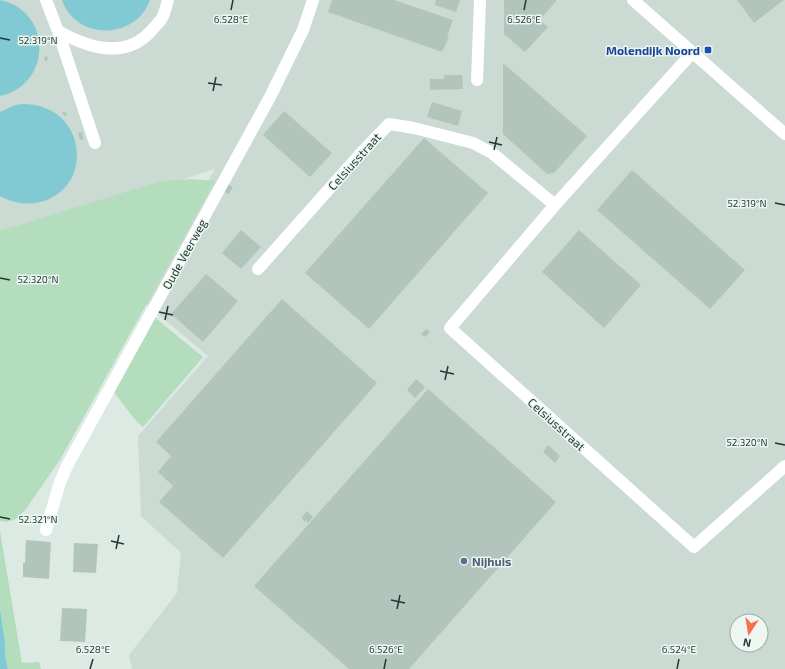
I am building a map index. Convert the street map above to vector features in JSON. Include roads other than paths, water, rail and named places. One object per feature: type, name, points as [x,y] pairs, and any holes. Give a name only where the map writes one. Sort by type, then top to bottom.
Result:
[{"type":"street","points":[[46,0],[58,31],[95,143]]},
{"type":"street","points":[[58,31],[73,39],[96,46],[113,49],[134,44],[148,34],[162,18],[168,0]]},
{"type":"street","name":"Oude Veerweg","points":[[46,530],[60,482],[67,466],[276,85],[303,30],[313,0]]},
{"type":"street","points":[[477,80],[480,0]]},
{"type":"street","points":[[633,0],[785,134]]},
{"type":"street","name":"Celsiusstraat","points":[[692,53],[555,205],[450,328],[694,547],[785,466]]},
{"type":"street","name":"Celsiusstraat","points":[[258,269],[362,152],[389,124],[414,128],[473,143],[492,153],[555,205]]},
{"type":"water","points":[[0,0],[17,7],[30,18],[37,32],[39,48],[37,64],[29,78],[17,89],[0,96]]},
{"type":"water","points":[[62,0],[150,0],[143,13],[132,23],[120,28],[106,30],[92,29],[80,23],[69,13]]},
{"type":"water","points":[[24,104],[46,108],[62,119],[72,133],[77,150],[75,168],[68,184],[54,196],[31,204],[8,200],[0,196],[0,112],[15,105]]},
{"type":"water","points":[[0,609],[5,642],[5,654],[8,669],[0,669]]},
{"type":"place","name":"Molendijk Noord","points":[[708,50]]},
{"type":"place","name":"Nijhuis","points":[[464,561]]}]
